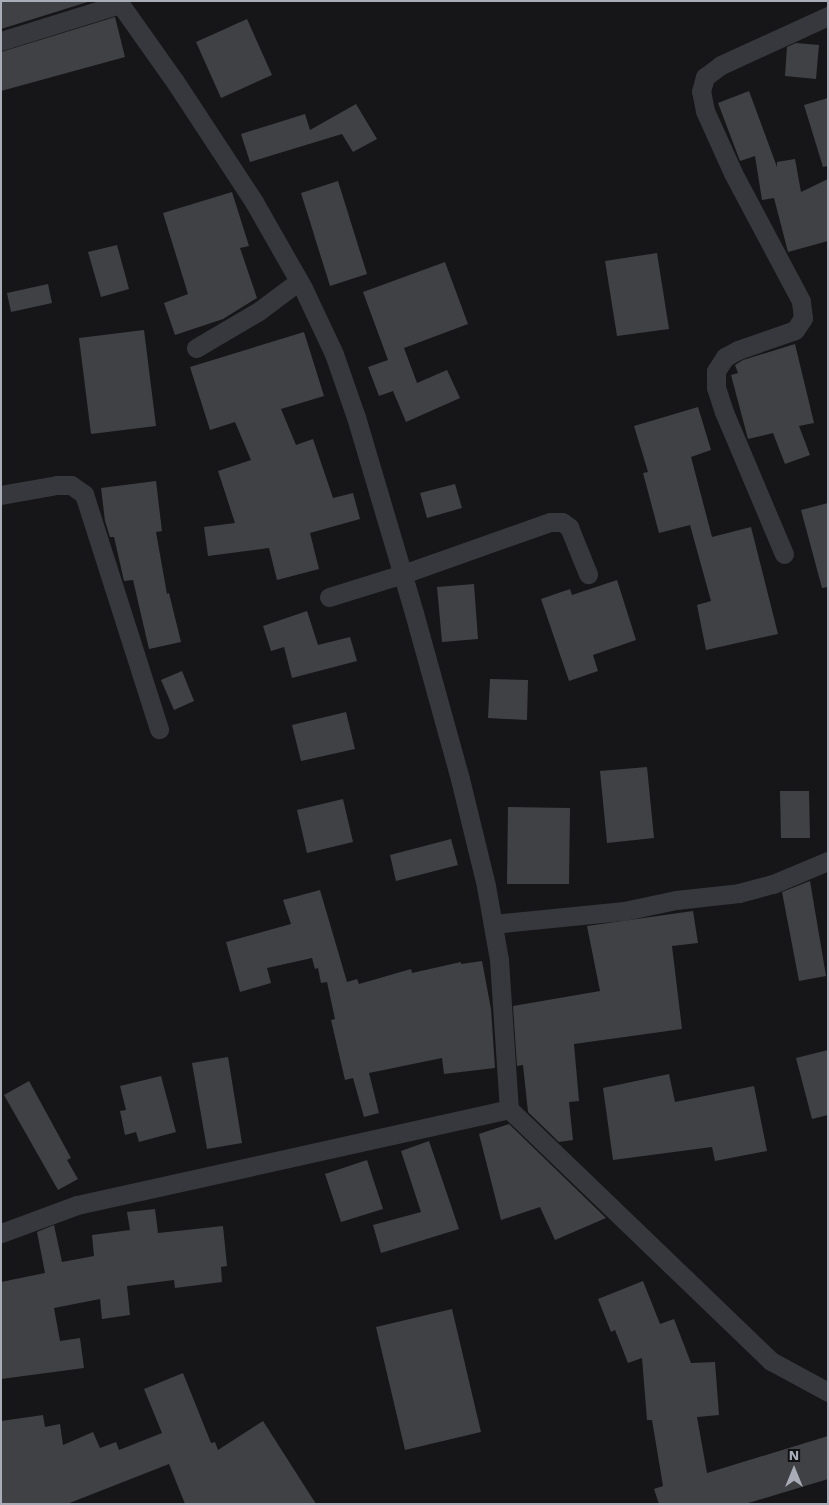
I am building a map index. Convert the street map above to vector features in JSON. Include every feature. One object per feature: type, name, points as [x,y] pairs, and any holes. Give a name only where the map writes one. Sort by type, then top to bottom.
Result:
[{"type":"street","points":[[1,41],[119,3],[174,80],[249,194],[299,281],[334,354],[353,408],[403,574],[460,779],[486,886],[502,989],[509,1109],[771,1361],[828,1392]]},
{"type":"street","points":[[784,554],[724,412],[716,388],[716,371],[725,357],[738,350],[795,330],[803,318],[801,301],[733,173],[705,111],[701,92],[705,76],[721,65],[828,16]]},
{"type":"street","points":[[196,348],[259,311],[299,281]]},
{"type":"street","points":[[1,495],[56,485],[71,485],[84,494],[159,729]]},
{"type":"street","points":[[329,597],[403,574],[550,522],[562,522],[569,527],[588,574]]},
{"type":"street","points":[[492,924],[624,911],[676,900],[739,893],[773,884],[828,861]]},
{"type":"street","points":[[1,1233],[77,1205],[509,1109]]},
{"type":"building","points":[[1,1],[91,1],[1,29]]},
{"type":"building","points":[[115,17],[125,57],[1,91],[1,52]]},
{"type":"building","points":[[247,19],[272,75],[221,98],[196,42]]},
{"type":"building","points":[[796,43],[819,45],[816,79],[785,76],[787,47]]},
{"type":"building","points":[[749,91],[777,167],[777,162],[795,159],[801,192],[828,179],[828,241],[788,252],[774,198],[762,200],[755,156],[740,161],[718,103]]},
{"type":"building","points":[[828,98],[828,166],[823,167],[804,105]]},
{"type":"building","points":[[356,104],[377,139],[353,152],[342,134],[250,162],[241,134],[305,114],[310,130]]},
{"type":"building","points":[[338,181],[367,274],[330,286],[301,193]]},
{"type":"building","points":[[232,192],[249,246],[240,248],[257,298],[223,319],[175,335],[164,303],[188,294],[163,213]]},
{"type":"building","points":[[117,245],[129,289],[101,297],[88,252]]},
{"type":"building","points":[[657,253],[669,329],[617,336],[605,261]]},
{"type":"building","points":[[445,262],[468,324],[404,348],[417,383],[447,370],[460,398],[406,422],[393,391],[379,396],[368,367],[388,360],[363,292]]},
{"type":"building","points":[[48,284],[52,303],[11,312],[7,293]]},
{"type":"building","points":[[144,330],[156,426],[91,434],[79,338]]},
{"type":"building","points":[[304,332],[324,396],[281,409],[296,445],[313,439],[333,498],[353,493],[360,519],[310,533],[319,569],[277,580],[269,548],[208,556],[204,527],[235,523],[218,471],[251,460],[235,422],[210,430],[190,367]]},
{"type":"building","points":[[795,344],[814,423],[799,426],[810,455],[785,464],[773,433],[748,439],[731,375],[738,373],[735,365],[743,360]]},
{"type":"building","points":[[698,407],[711,450],[691,457],[712,537],[751,527],[778,634],[706,650],[697,605],[711,601],[690,525],[659,533],[643,473],[648,472],[634,426]]},
{"type":"building","points":[[156,481],[162,531],[156,532],[167,594],[169,593],[181,642],[149,649],[133,580],[124,581],[114,537],[110,537],[105,521],[101,488]]},
{"type":"building","points":[[455,484],[462,508],[427,518],[420,493]]},
{"type":"building","points":[[828,503],[828,587],[822,588],[801,510]]},
{"type":"building","points":[[617,580],[636,640],[593,655],[598,671],[569,681],[541,599],[570,589],[572,595]]},
{"type":"building","points":[[474,584],[478,639],[442,642],[437,587]]},
{"type":"building","points":[[307,611],[318,645],[350,637],[357,661],[292,678],[284,647],[271,651],[263,626]]},
{"type":"building","points":[[182,671],[194,701],[174,710],[161,680]]},
{"type":"building","points":[[490,679],[528,680],[527,720],[488,718]]},
{"type":"building","points":[[346,712],[355,749],[301,761],[292,725]]},
{"type":"building","points":[[647,767],[654,838],[607,843],[600,771]]},
{"type":"building","points":[[780,791],[809,791],[810,838],[781,838]]},
{"type":"building","points":[[343,799],[353,842],[307,853],[297,810]]},
{"type":"building","points":[[508,807],[570,808],[569,884],[507,884]]},
{"type":"building","points":[[451,839],[458,865],[396,881],[390,855]]},
{"type":"building","points":[[810,881],[826,976],[799,981],[782,892]]},
{"type":"building","points":[[320,890],[347,982],[357,979],[359,984],[411,969],[412,973],[461,962],[461,964],[482,961],[491,1009],[495,1068],[444,1074],[442,1058],[369,1073],[379,1113],[364,1117],[353,1078],[345,1080],[331,1020],[335,1019],[327,982],[321,983],[318,968],[315,969],[312,958],[267,968],[271,983],[240,992],[226,942],[291,924],[283,900]]},
{"type":"building","points":[[693,911],[698,943],[672,946],[682,1029],[574,1044],[579,1101],[569,1102],[573,1140],[559,1142],[528,1112],[523,1065],[517,1066],[513,1006],[600,991],[587,926]]},
{"type":"building","points":[[828,1050],[828,1115],[812,1119],[796,1058]]},
{"type":"building","points":[[228,1057],[242,1143],[207,1149],[192,1063]]},
{"type":"building","points":[[669,1074],[675,1102],[754,1086],[767,1151],[715,1161],[712,1147],[613,1160],[603,1088]]},
{"type":"building","points":[[161,1076],[176,1132],[139,1142],[136,1132],[125,1135],[120,1111],[126,1110],[120,1086]]},
{"type":"building","points":[[29,1081],[71,1158],[67,1160],[78,1179],[58,1190],[4,1095]]},
{"type":"building","points":[[509,1124],[606,1218],[555,1240],[540,1207],[501,1220],[479,1134]]},
{"type":"building","points":[[429,1141],[459,1229],[381,1253],[373,1225],[421,1212],[401,1151]]},
{"type":"building","points":[[367,1160],[383,1209],[341,1222],[325,1174]]},
{"type":"building","points":[[155,1209],[158,1233],[223,1226],[227,1266],[221,1267],[222,1282],[175,1288],[174,1280],[127,1286],[130,1315],[102,1319],[100,1299],[54,1308],[60,1341],[80,1338],[84,1368],[1,1379],[1,1282],[45,1273],[37,1232],[54,1225],[62,1262],[94,1256],[92,1235],[130,1230],[127,1212]]},
{"type":"building","points":[[643,1281],[660,1324],[674,1319],[691,1363],[715,1362],[719,1415],[697,1417],[707,1473],[828,1436],[828,1479],[745,1504],[659,1504],[654,1489],[663,1486],[652,1420],[647,1420],[642,1358],[628,1363],[615,1330],[611,1332],[598,1299]]},
{"type":"building","points":[[452,1309],[481,1432],[405,1450],[376,1327]]},
{"type":"building","points":[[183,1373],[211,1443],[215,1442],[218,1450],[263,1421],[316,1504],[185,1504],[169,1464],[67,1504],[1,1504],[1,1421],[43,1415],[45,1427],[60,1424],[63,1445],[93,1432],[100,1448],[116,1442],[119,1450],[162,1433],[144,1389]]}]
